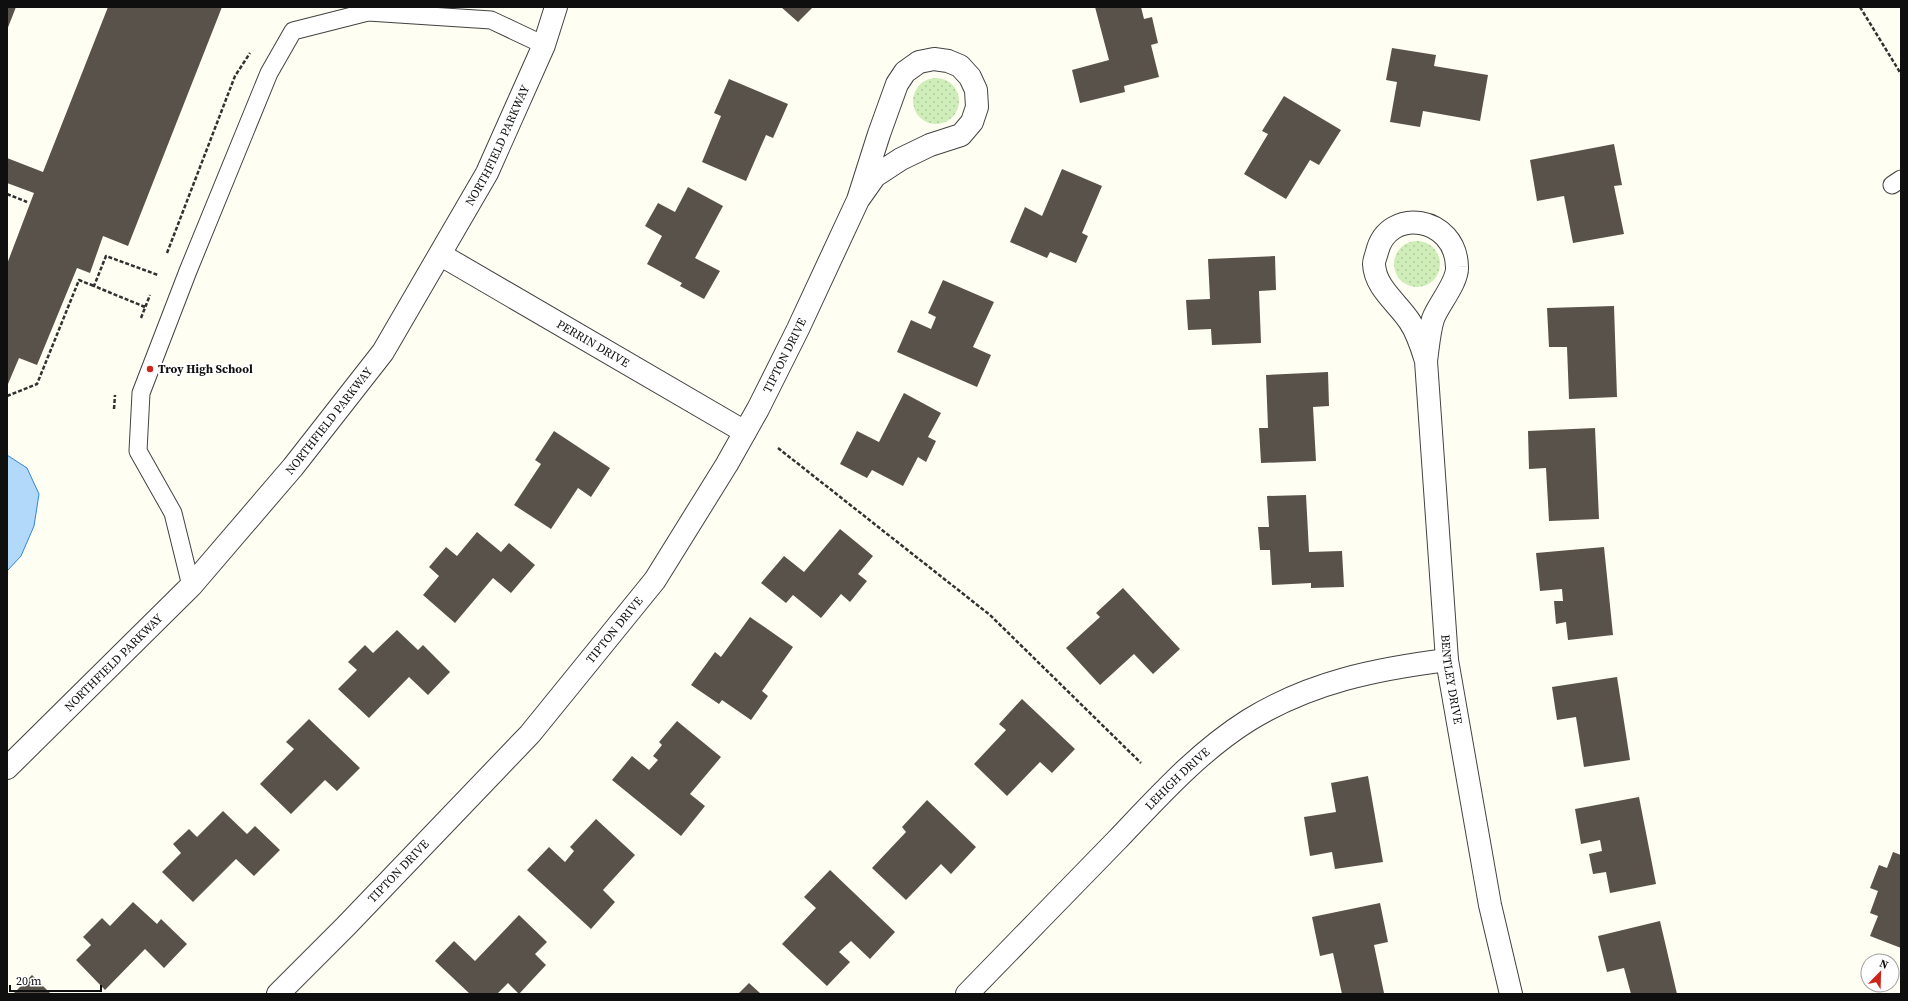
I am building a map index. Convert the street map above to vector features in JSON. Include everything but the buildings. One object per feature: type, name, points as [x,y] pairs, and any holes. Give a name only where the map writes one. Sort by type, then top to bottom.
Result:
[{"type":"street","name":"NORTHFIELD PARKWAY","points":[[7,768],[191,586],[293,467],[383,352],[441,255],[487,173],[544,46],[556,7]]},
{"type":"street","name":"TIPTON DRIVE","points":[[278,994],[346,926],[530,734],[655,580],[745,432],[798,329],[858,200],[897,84],[905,72],[920,62],[934,59],[948,61],[960,66],[970,77],[976,90],[977,107],[972,122],[961,135],[930,145],[900,158],[875,176],[858,200]]},
{"type":"street","name":"BENTLEY DRIVE","points":[[1426,361],[1434,318],[1458,269],[1455,250],[1446,235],[1428,224],[1410,222],[1391,230],[1379,245],[1374,264],[1379,283],[1410,322],[1419,339],[1426,361],[1447,660],[1490,905],[1511,994]]},
{"type":"street","name":"PERRIN DRIVE","points":[[441,255],[745,432]]},
{"type":"street","name":"LEHIGH DRIVE","points":[[967,994],[1159,796],[1210,748],[1231,732],[1268,710],[1323,685],[1352,676],[1447,660]]},
{"type":"lane","points":[[191,586],[173,513],[138,451],[141,393],[188,270],[269,73],[293,31],[368,12],[491,20],[544,46]]},
{"type":"path","points":[[1860,7],[1901,74]]},
{"type":"path","points":[[7,194],[27,202]]},
{"type":"path","points":[[94,286],[106,256],[158,276]]},
{"type":"path","points":[[7,396],[37,384],[80,280],[146,307]]},
{"type":"path","points":[[778,448],[990,615],[1141,763]]},
{"type":"green space","points":[[936,78],[949,82],[955,88],[959,101],[955,114],[949,120],[936,124],[923,120],[917,114],[913,101],[917,88],[923,82]]},
{"type":"green space","points":[[1413,241],[1421,241],[1430,245],[1436,251],[1440,264],[1436,277],[1430,283],[1421,287],[1413,287],[1404,283],[1398,277],[1394,268],[1394,260],[1398,251],[1404,245]]},
{"type":"water","points":[[7,455],[27,468],[39,494],[34,526],[21,556],[7,571]]},
{"type":"place","name":"Troy High School","points":[[150,369]]}]
